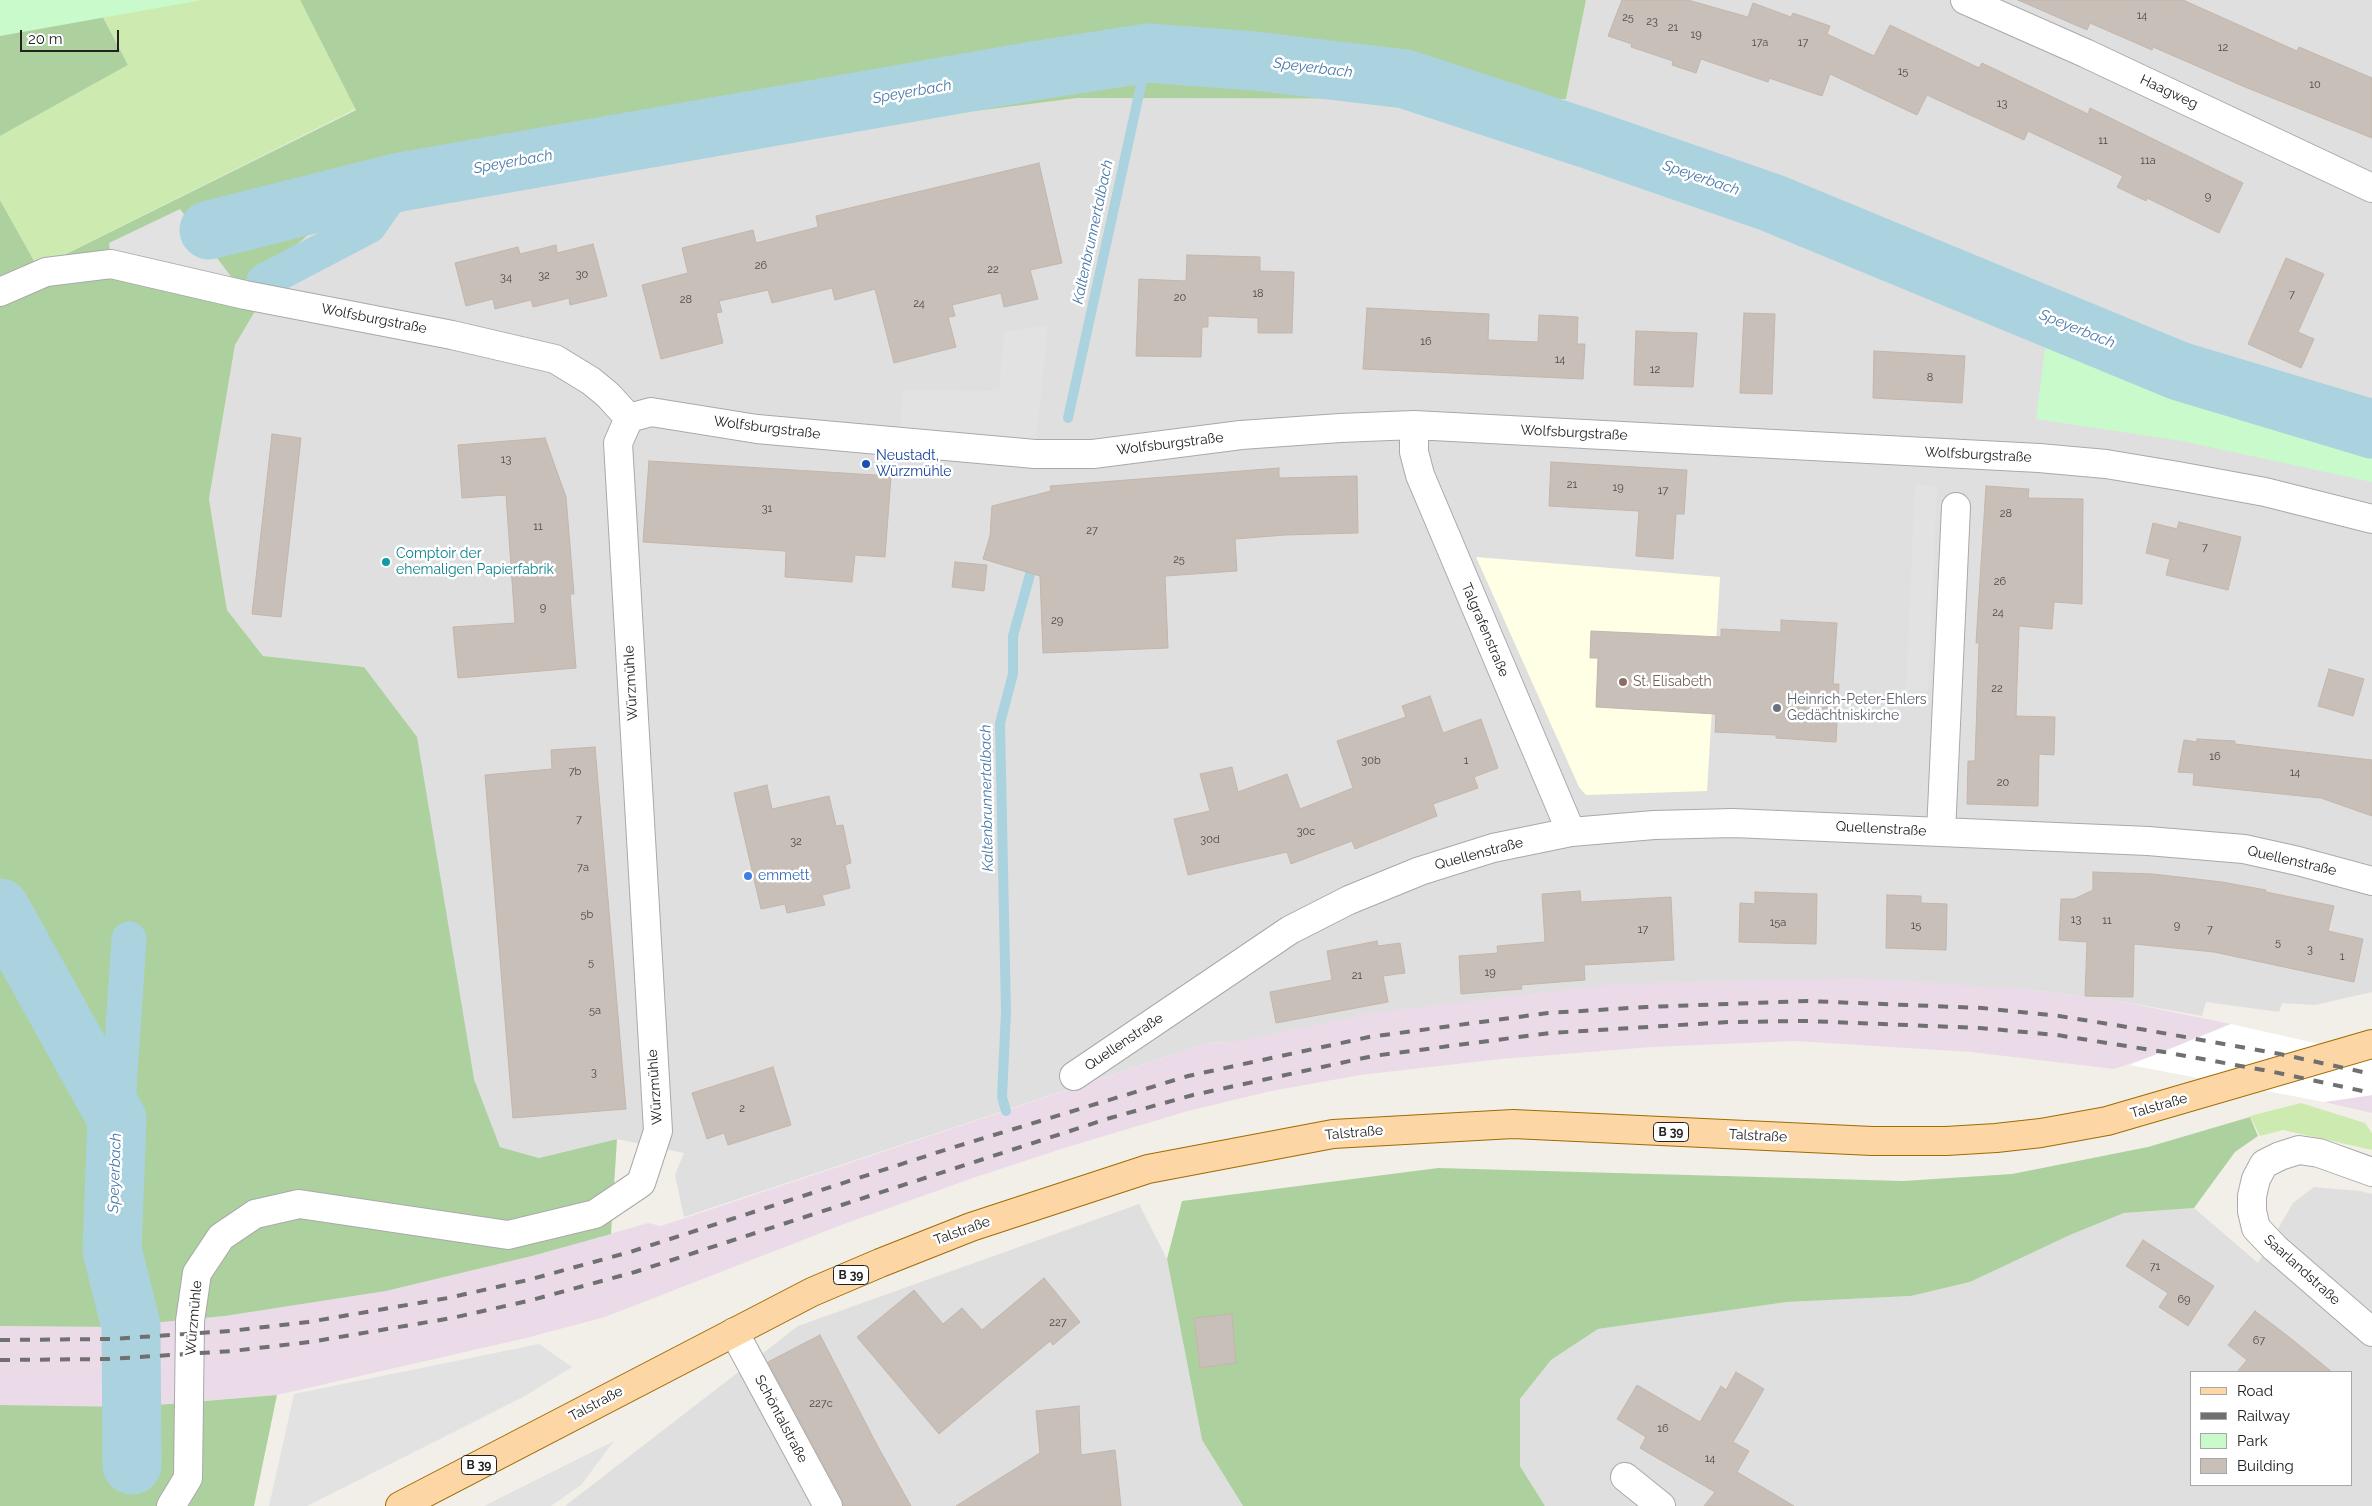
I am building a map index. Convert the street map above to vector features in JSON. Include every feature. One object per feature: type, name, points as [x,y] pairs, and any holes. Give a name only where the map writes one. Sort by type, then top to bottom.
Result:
[{"type":"main road","name":"Talstraße","points":[[400,1506],[820,1289],[971,1227],[1148,1169],[1260,1146],[1333,1134],[1513,1124],[1872,1141],[1946,1141],[1996,1138],[2042,1133],[2107,1121],[2372,1044]]},
{"type":"street","name":"Haagweg","points":[[1965,0],[2085,53],[2372,188]]},
{"type":"street","name":"Wolfsburgstraße","points":[[0,292],[46,272],[111,264],[245,295],[452,334],[555,359],[591,381],[608,395],[629,418],[651,412],[757,429],[1035,454],[1093,454],[1242,435],[1414,425],[2039,458],[2106,464],[2266,492],[2372,519]]},
{"type":"street","name":"Würzmühle","points":[[171,1506],[188,1478],[190,1321],[197,1273],[221,1237],[255,1214],[299,1204],[508,1235],[595,1214],[641,1183],[658,1131],[618,443],[629,418]]},
{"type":"street","name":"Talgrafenstraße","points":[[1414,425],[1414,452],[1420,475],[1571,832]]},
{"type":"street","name":"Quellenstraße","points":[[1941,832],[1956,507]]},
{"type":"street","name":"Quellenstraße","points":[[1074,1076],[1290,930],[1349,900],[1429,868],[1493,848],[1571,832],[1654,825],[1733,823],[2148,841],[2244,850],[2298,861],[2372,882]]},
{"type":"street","name":"Saarlandstraße","points":[[2372,1172],[2319,1153],[2299,1150],[2264,1164],[2256,1179],[2252,1204],[2256,1228],[2275,1248],[2372,1332]]},
{"type":"street","name":"Schöntalstraße","points":[[734,1332],[828,1506]]},
{"type":"street","points":[[1625,1477],[1661,1506]]},
{"type":"shaded area","points":[[1586,0],[2372,0],[2372,992],[2315,1005],[2282,1003],[2279,1012],[2206,1002],[2202,1016],[2119,1001],[2023,989],[1229,1043],[1211,1042],[684,1217],[675,1175],[684,1153],[617,1139],[539,1158],[500,1147],[474,1079],[364,667],[263,656],[227,610],[209,499],[235,345],[292,249],[361,189],[1078,98],[1566,99]]},
{"type":"shaded area","points":[[180,209],[245,295],[111,264],[109,243]]},
{"type":"shaded area","points":[[1048,325],[1035,454],[900,441],[902,390],[999,391],[1004,332]]},
{"type":"shaded area","points":[[1915,485],[1937,486],[1928,691],[1906,690]]},
{"type":"shaded area","name":"St. Elisabeth","points":[[1476,557],[1720,577],[1707,791],[1586,795],[1579,787]]},
{"type":"shaded area","points":[[1856,978],[2023,989],[2119,1001],[2231,1024],[2164,1052],[2114,1069],[1971,1052],[1795,1041],[1652,1047],[1501,1059],[1360,1075],[1271,1091],[1188,1111],[1064,1148],[844,1224],[605,1317],[526,1338],[277,1395],[112,1408],[0,1405],[0,1326],[111,1327],[225,1316],[386,1291],[532,1256],[648,1223],[661,1226],[1211,1042],[1229,1043],[1371,1013],[1616,984]]},
{"type":"shaded area","points":[[2372,1095],[2372,1113],[2324,1102]]},
{"type":"shaded area","points":[[2314,1187],[2360,1191],[2372,1194],[2372,1506],[1545,1506],[1520,1466],[1520,1399],[1551,1360],[1598,1329],[1787,1302],[1911,1296],[1970,1282],[2070,1235],[2124,1213],[2194,1208],[2258,1263],[2293,1203]]},
{"type":"shaded area","points":[[1139,1204],[1167,1259],[1202,1440],[1243,1506],[565,1506],[798,1326]]},
{"type":"shaded area","points":[[539,1344],[572,1367],[525,1396],[307,1506],[269,1506],[294,1394]]},
{"type":"shaded area","points":[[614,1441],[581,1485],[551,1506],[484,1506]]},
{"type":"green space","points":[[0,0],[94,0],[128,65],[0,136]]},
{"type":"green space","points":[[0,0],[202,0],[0,36]]},
{"type":"green space","points":[[94,0],[300,0],[356,109],[38,268],[0,200],[0,136],[128,65]]},
{"type":"green space","points":[[300,0],[1586,0],[1566,99],[1078,98],[361,189],[292,249],[235,345],[209,499],[227,610],[263,656],[364,667],[417,737],[474,1079],[500,1147],[539,1158],[617,1139],[611,1234],[532,1256],[386,1291],[225,1316],[111,1327],[0,1326],[0,200],[38,268],[356,110]]},
{"type":"green space","points":[[2047,333],[2222,395],[2372,442],[2372,482],[2182,441],[2036,419]]},
{"type":"green space","points":[[2301,1103],[2365,1123],[2372,1133],[2372,1150],[2283,1130],[2260,1136],[2250,1116]]},
{"type":"green space","points":[[2250,1117],[2258,1136],[2235,1152],[2194,1208],[2124,1213],[2070,1235],[1970,1282],[1911,1296],[1787,1302],[1598,1329],[1551,1360],[1520,1399],[1520,1466],[1545,1506],[1243,1506],[1202,1440],[1167,1259],[1182,1201],[1438,1168],[1903,1181],[2012,1174],[2148,1147]]},
{"type":"green space","points":[[277,1395],[254,1506],[0,1506],[0,1405],[131,1407]]},
{"type":"pier","points":[[2231,1024],[2372,1056],[2372,1095],[2324,1102],[2130,1065]]},
{"type":"building","points":[[1622,0],[1688,0],[1748,17],[1753,3],[1791,17],[1793,13],[1830,26],[1827,34],[1874,56],[1890,25],[1979,68],[1982,63],[2088,114],[2090,108],[2243,183],[2219,233],[2147,198],[2146,201],[2117,187],[2123,176],[2028,131],[2024,140],[1927,95],[1917,115],[1830,74],[1822,96],[1769,78],[1768,82],[1701,59],[1696,73],[1672,65],[1673,61],[1631,47],[1632,44],[1608,36]]},
{"type":"building","points":[[2018,0],[2183,0],[2297,51],[2299,47],[2372,78],[2372,138],[2245,87],[2153,47],[2152,50],[2090,23],[2087,30]]},
{"type":"building","points":[[1039,163],[1062,263],[1030,270],[1038,299],[1004,307],[1001,293],[952,305],[955,316],[948,317],[956,347],[894,363],[875,289],[835,300],[832,288],[772,303],[768,290],[719,301],[722,312],[716,313],[723,343],[661,359],[642,285],[688,273],[682,248],[753,230],[756,243],[818,227],[816,216]]},
{"type":"building","points":[[593,244],[607,296],[570,305],[569,298],[533,307],[531,300],[495,309],[493,299],[466,306],[455,263],[518,247],[520,254],[556,245],[557,253]]},
{"type":"building","points":[[1187,255],[1260,257],[1260,271],[1294,272],[1292,333],[1258,333],[1258,318],[1208,316],[1208,327],[1202,327],[1201,357],[1136,356],[1139,279],[1186,281]]},
{"type":"building","points":[[2286,258],[2324,274],[2298,332],[2314,339],[2301,368],[2248,344]]},
{"type":"building","points":[[1367,308],[1489,314],[1488,340],[1538,342],[1539,315],[1578,317],[1577,344],[1585,344],[1583,379],[1363,369]]},
{"type":"building","points":[[1744,313],[1775,314],[1772,394],[1740,393]]},
{"type":"building","points":[[1636,331],[1697,333],[1693,387],[1634,385]]},
{"type":"building","points":[[1874,351],[1965,356],[1962,403],[1873,398]]},
{"type":"building","points":[[272,434],[301,438],[281,617],[252,614]]},
{"type":"building","points":[[545,438],[566,497],[574,594],[570,594],[576,668],[458,678],[453,627],[515,623],[506,495],[462,498],[458,445]]},
{"type":"building","points":[[649,461],[891,476],[885,557],[855,555],[852,582],[785,577],[786,551],[643,542]]},
{"type":"building","points":[[1551,462],[1687,470],[1684,514],[1676,514],[1673,559],[1636,556],[1639,511],[1549,506]]},
{"type":"building","points":[[1279,468],[1279,478],[1357,476],[1358,533],[1285,535],[1235,539],[1237,571],[1165,576],[1168,648],[1043,653],[1040,576],[983,559],[990,536],[992,506],[1051,491],[1050,486]]},
{"type":"building","points":[[1986,486],[2029,489],[2028,498],[2083,499],[2082,604],[2054,602],[2052,629],[2019,626],[2016,716],[2055,717],[2054,755],[2039,754],[2038,806],[1967,804],[1968,761],[1975,761],[1979,643],[1976,643]]},
{"type":"building","points":[[2179,522],[2241,537],[2228,590],[2166,575],[2170,559],[2146,553],[2153,523],[2177,529]]},
{"type":"building","points":[[955,562],[987,565],[984,591],[952,587]]},
{"type":"building","points":[[1781,620],[1837,623],[1833,684],[1839,684],[1836,742],[1776,738],[1776,735],[1715,732],[1716,714],[1596,707],[1598,658],[1590,658],[1591,631],[1721,637],[1721,629],[1781,632]]},
{"type":"building","points":[[2329,669],[2364,679],[2353,716],[2318,706]]},
{"type":"building","points":[[1430,696],[1443,733],[1481,719],[1498,768],[1474,777],[1478,788],[1433,804],[1437,816],[1355,849],[1352,841],[1291,864],[1287,852],[1188,875],[1174,819],[1210,811],[1200,774],[1232,767],[1238,792],[1287,774],[1300,809],[1353,788],[1337,741],[1406,717],[1402,706]]},
{"type":"building","points":[[2197,739],[2235,741],[2235,744],[2372,760],[2372,816],[2321,798],[2193,785],[2194,773],[2178,772],[2184,740],[2197,742]]},
{"type":"building","points":[[595,747],[626,1109],[513,1118],[485,775],[552,769],[551,750]]},
{"type":"building","points":[[767,785],[772,809],[829,796],[836,826],[843,825],[851,863],[845,865],[850,888],[822,895],[825,905],[787,913],[785,904],[761,909],[734,793]]},
{"type":"building","points":[[2093,872],[2153,874],[2222,882],[2334,906],[2328,931],[2363,939],[2354,982],[2214,952],[2134,944],[2133,997],[2085,996],[2087,942],[2059,940],[2061,899],[2074,899],[2093,890]]},
{"type":"building","points":[[1580,891],[1581,902],[1671,897],[1674,960],[1584,965],[1585,980],[1521,985],[1522,989],[1461,994],[1459,956],[1498,953],[1497,946],[1545,942],[1542,894]]},
{"type":"building","points":[[1755,892],[1817,894],[1816,944],[1739,942],[1740,903],[1755,904]]},
{"type":"building","points":[[1887,895],[1921,896],[1921,903],[1947,904],[1946,950],[1886,948]]},
{"type":"building","points":[[1377,941],[1378,946],[1400,943],[1405,973],[1383,976],[1388,1002],[1276,1023],[1270,992],[1332,980],[1327,951]]},
{"type":"building","points":[[773,1067],[791,1125],[728,1145],[724,1133],[707,1139],[692,1093]]},
{"type":"building","points":[[2143,1240],[2214,1286],[2188,1326],[2159,1307],[2168,1293],[2126,1266]]},
{"type":"building","points":[[1044,1278],[1080,1322],[1053,1345],[1050,1341],[939,1434],[857,1337],[914,1290],[943,1324],[962,1308],[982,1330]]},
{"type":"building","points":[[2255,1311],[2331,1371],[2238,1371],[2247,1360],[2228,1345]]},
{"type":"building","points":[[1232,1314],[1236,1363],[1200,1368],[1194,1318]]},
{"type":"building","points":[[820,1335],[911,1506],[844,1506],[768,1362]]},
{"type":"building","points":[[1736,1372],[1764,1389],[1733,1442],[1749,1451],[1737,1472],[1794,1506],[1704,1506],[1715,1492],[1640,1448],[1646,1437],[1617,1419],[1637,1385],[1700,1422],[1721,1386],[1726,1390]]},
{"type":"building","points":[[1079,1406],[1081,1455],[1115,1450],[1121,1506],[956,1506],[1040,1453],[1036,1411]]},
{"type":"waterway","name":"Kaltenbrunnertalbach","points":[[1068,418],[1148,53]]},
{"type":"waterway","name":"Speyerbach","points":[[209,230],[400,182],[1033,71],[1148,53],[1255,61],[1405,79],[1588,139],[1772,203],[2179,371],[2372,429]]},
{"type":"waterway","points":[[264,281],[369,226],[400,182]]},
{"type":"waterway","name":"Kaltenbrunnertalbach","points":[[1006,1111],[1002,1097],[1006,1012],[1000,723],[1013,674],[1013,636],[1034,560]]},
{"type":"waterway","name":"Speyerbach","points":[[0,908],[117,1119],[112,1250],[131,1326],[132,1465]]},
{"type":"waterway","points":[[117,1119],[129,939]]},
{"type":"railway","points":[[0,1340],[111,1339],[230,1331],[308,1322],[448,1298],[528,1280],[630,1252],[948,1149],[1188,1076],[1369,1037],[1548,1013],[1807,1001],[1982,1008],[2059,1016],[2146,1030],[2280,1054],[2372,1074]]},
{"type":"railway","points":[[0,1360],[109,1359],[232,1351],[310,1342],[452,1318],[532,1300],[635,1272],[1110,1118],[1193,1095],[1373,1056],[1550,1033],[1729,1022],[1807,1021],[1980,1028],[2057,1035],[2164,1052],[2274,1072],[2372,1093]]},
{"type":"place","name":"Neustadt, Würzmühle","points":[[866,464]]},
{"type":"place","name":"Comptoir der ehemaligen Papierfabrik","points":[[386,562]]},
{"type":"place","name":"St. Elisabeth","points":[[1623,682]]},
{"type":"place","name":"Heinrich-Peter-Ehlers Gedächtniskirche","points":[[1777,708]]},
{"type":"place","name":"emmett","points":[[748,876]]}]
